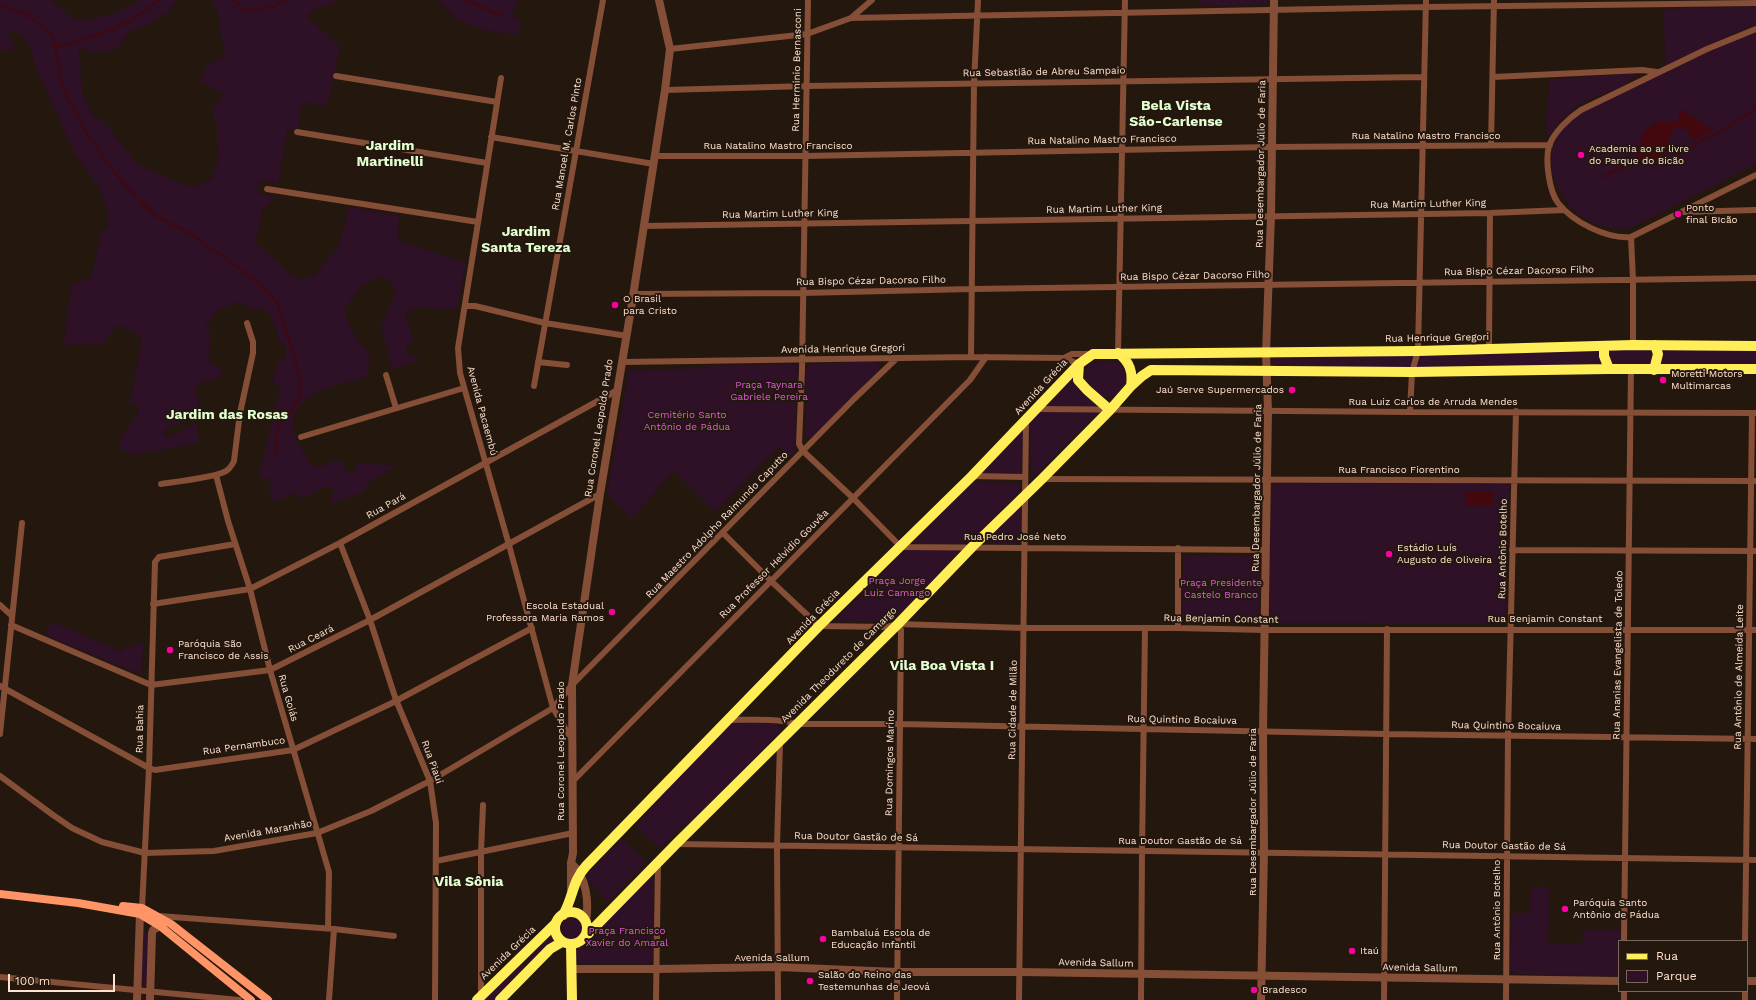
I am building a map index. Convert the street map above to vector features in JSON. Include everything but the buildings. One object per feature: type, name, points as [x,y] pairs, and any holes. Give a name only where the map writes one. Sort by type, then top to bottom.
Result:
[{"type":"main road","name":"Rua Henrique Gregori","points":[[1118,353],[1418,351],[1633,345],[1756,346]]},
{"type":"main road","points":[[1654,370],[1658,354],[1655,345]]},
{"type":"main road","points":[[1604,346],[1604,356],[1608,369]]},
{"type":"main road","points":[[1130,386],[1132,374],[1130,365],[1125,358],[1118,353],[1093,354],[1079,364],[1078,380],[1110,410],[1130,386],[1151,370],[1412,372],[1608,369],[1756,369]]},
{"type":"main road","name":"Avenida Grécia","points":[[571,892],[579,873],[819,626],[972,476],[1079,364]]},
{"type":"main road","name":"Avenida Theodureto de Camargo","points":[[585,937],[676,844],[780,743],[973,546],[1110,410]]},
{"type":"main road","name":"Rua Coronel Leopoldo Prado","points":[[560,919],[569,904],[571,892]]},
{"type":"main road","points":[[0,894],[141,911],[159,916],[175,926],[268,1000]]},
{"type":"main road","points":[[141,911],[251,1000]]},
{"type":"main road","points":[[500,1000],[550,949],[567,944],[578,944],[585,937],[588,927],[584,917],[577,913],[568,912],[560,919],[555,931],[567,944],[572,969],[572,1000]]},
{"type":"main road","name":"Avenida Grécia","points":[[479,998],[560,919]]},
{"type":"main road","points":[[520,958],[522,963],[531,968]]},
{"type":"street","name":"Rua Manoel M. Carlos Pinto","points":[[534,386],[544,323],[603,0]]},
{"type":"street","name":"Rua Coronel Leopoldo Prado","points":[[571,892],[571,863],[573,853],[573,781],[571,738],[572,685],[616,391],[634,294],[665,90],[670,49],[659,0]]},
{"type":"street","name":"Rua Herminio Bernasconi","points":[[804,451],[799,444],[808,0]]},
{"type":"street","points":[[670,49],[807,34],[850,18],[872,0]]},
{"type":"street","points":[[971,357],[974,83],[978,0]]},
{"type":"street","points":[[1118,353],[1125,80],[1125,0]]},
{"type":"street","name":"Rua Desembargador Júlio de Faria","points":[[1261,1000],[1264,852],[1263,731],[1268,412],[1266,353],[1269,285],[1274,0]]},
{"type":"street","points":[[1410,412],[1412,372],[1418,351],[1422,214],[1423,77],[1426,0]]},
{"type":"street","points":[[1491,145],[1494,0]]},
{"type":"street","points":[[850,18],[1662,3],[1756,3]]},
{"type":"street","points":[[1756,29],[1657,72],[1603,98],[1572,116],[1554,136],[1547,154],[1548,168],[1553,191],[1557,202],[1564,210],[1593,230],[1623,237],[1631,237],[1756,175]]},
{"type":"street","points":[[1493,77],[1642,70],[1657,72]]},
{"type":"street","points":[[336,76],[497,102]]},
{"type":"street","name":"Rua Sebastião de Abreu Sampaio","points":[[665,90],[1125,80],[1423,77]]},
{"type":"street","name":"Avenida Pacaembú","points":[[501,78],[458,348],[460,373],[510,545],[553,708],[571,738]]},
{"type":"street","points":[[297,132],[487,163]]},
{"type":"street","name":"Rua Natalino Mastro Francisco","points":[[492,137],[576,152],[654,160],[974,152],[1271,147],[1550,145]]},
{"type":"street","points":[[267,189],[478,222]]},
{"type":"street","name":"Rua Martim Luther King","points":[[644,226],[1490,213],[1564,210]]},
{"type":"street","points":[[1681,212],[1756,210]]},
{"type":"street","points":[[1489,349],[1490,213]]},
{"type":"street","points":[[1631,237],[1633,280],[1633,345]]},
{"type":"street","name":"Rua Bispo Cézar Dacorso Filho","points":[[634,294],[802,293],[972,289],[1420,284],[1489,281],[1756,278]]},
{"type":"street","points":[[465,306],[475,306],[544,323],[627,336]]},
{"type":"street","points":[[161,484],[216,475],[226,472],[231,467],[234,461],[240,413],[253,353],[253,342],[247,323]]},
{"type":"street","points":[[1064,358],[1072,354],[1093,354]]},
{"type":"street","name":"Avenida Henrique Gregori","points":[[622,362],[971,357],[1064,358]]},
{"type":"street","name":"Rua Professor Helvidio Gouvêa","points":[[573,781],[970,380],[986,357]]},
{"type":"street","name":"Rua Maestro Adolpho Raimundo Caputto","points":[[553,708],[572,685],[897,358]]},
{"type":"street","points":[[1064,358],[1079,364]]},
{"type":"street","points":[[538,362],[567,365]]},
{"type":"street","name":"Rua Ananias Evangelista de Toledo","points":[[1624,940],[1630,551],[1631,369]]},
{"type":"street","points":[[386,375],[396,408]]},
{"type":"street","points":[[301,437],[464,388]]},
{"type":"street","name":"Rua Pará","points":[[153,604],[250,589],[340,543],[616,391]]},
{"type":"street","name":"Rua Luiz Carlos de Arruda Mendes","points":[[1037,409],[1268,412],[1516,411],[1754,413]]},
{"type":"street","name":"Rua Antônio Botelho","points":[[1506,1000],[1508,736],[1516,411]]},
{"type":"street","name":"Rua Antônio de Almeida Leite","points":[[1745,940],[1748,739],[1753,630],[1754,413]]},
{"type":"street","name":"Rua Cidade de Milão","points":[[1019,1000],[1026,420]]},
{"type":"street","points":[[804,451],[901,547]]},
{"type":"street","name":"Rua Goiás","points":[[216,475],[235,544],[250,589],[270,670],[330,876],[331,928],[329,1000]]},
{"type":"street","points":[[972,476],[1025,477]]},
{"type":"street","name":"Rua Francisco Fiorentino","points":[[1042,479],[1754,481]]},
{"type":"street","name":"Rua Ceará","points":[[151,685],[270,670],[370,620],[510,545],[600,494]]},
{"type":"street","points":[[0,734],[3,688],[22,523]]},
{"type":"street","points":[[723,533],[819,626]]},
{"type":"street","name":"Rua Piauí","points":[[340,543],[370,620],[396,700],[430,781],[436,822],[435,1000]]},
{"type":"street","name":"Rua Bahia","points":[[136,1000],[149,768],[155,562],[159,557],[163,556],[235,544]]},
{"type":"street","name":"Rua Pedro José Neto","points":[[901,547],[973,546],[1266,550]]},
{"type":"street","points":[[1178,548],[1178,628]]},
{"type":"street","points":[[1512,550],[1753,552]]},
{"type":"street","points":[[0,605],[11,615]]},
{"type":"street","name":"Rua Benjamin Constant","points":[[819,626],[886,627],[898,624],[1024,628],[1178,628],[1265,630],[1753,630]]},
{"type":"street","name":"Rua Domingos Marino","points":[[897,1000],[902,630],[898,624]]},
{"type":"street","points":[[10,625],[151,685]]},
{"type":"street","name":"Rua Pernambuco","points":[[3,688],[155,770],[293,750],[396,700],[532,628]]},
{"type":"street","points":[[1141,1000],[1145,628]]},
{"type":"street","points":[[1384,1000],[1386,629]]},
{"type":"street","name":"Avenida Maranhão","points":[[0,776],[32,801],[72,828],[102,842],[145,853],[214,851],[317,833],[371,810],[430,781],[553,708]]},
{"type":"street","name":"Rua Quintino Bocaiuva","points":[[729,720],[764,720],[797,724],[900,724],[1023,728],[1756,739]]},
{"type":"street","points":[[778,1000],[780,743]]},
{"type":"street","points":[[479,998],[483,805]]},
{"type":"street","points":[[436,861],[573,833]]},
{"type":"street","name":"Rua Doutor Gastão de Sá","points":[[676,844],[1756,860]]},
{"type":"street","points":[[656,1000],[658,862]]},
{"type":"street","points":[[571,863],[579,873],[586,892],[588,912],[586,922]]},
{"type":"street","points":[[159,916],[331,928],[394,936]]},
{"type":"street","points":[[150,1000],[152,933],[153,930],[160,926]]},
{"type":"street","points":[[140,932],[145,929],[152,933]]},
{"type":"street","name":"Avenida Sallum","points":[[572,969],[778,967],[897,972],[1020,972],[1618,981]]},
{"type":"street","points":[[0,977],[239,1000]]},
{"type":"green space","points":[[0,0],[51,0],[69,15],[73,27],[70,16],[84,21],[117,12],[141,0],[177,0],[168,13],[137,30],[131,30],[118,48],[103,51],[89,51],[79,48],[77,41],[82,91],[92,114],[108,126],[137,164],[186,186],[198,186],[212,178],[219,158],[217,125],[212,111],[224,94],[200,81],[206,67],[225,55],[218,13],[213,2],[209,0],[336,0],[334,3],[314,10],[307,16],[340,47],[327,106],[302,102],[298,129],[287,130],[278,184],[263,180],[258,184],[257,188],[260,194],[274,197],[273,201],[263,209],[255,242],[290,274],[302,280],[315,275],[336,249],[341,238],[349,207],[399,216],[398,241],[466,263],[457,309],[417,308],[405,313],[413,340],[412,343],[407,346],[406,351],[408,356],[416,355],[418,361],[392,369],[381,326],[396,292],[391,282],[379,277],[362,285],[345,308],[351,328],[370,355],[369,368],[366,377],[328,388],[315,394],[297,409],[293,421],[295,435],[311,465],[320,467],[332,461],[343,462],[346,471],[351,474],[355,470],[357,464],[398,465],[371,481],[362,493],[330,504],[331,496],[336,489],[325,487],[302,499],[296,492],[281,500],[274,501],[270,497],[271,484],[268,478],[261,479],[259,475],[281,385],[273,383],[277,363],[285,359],[286,345],[279,342],[276,327],[268,312],[264,309],[253,309],[237,302],[216,311],[211,321],[205,322],[210,331],[209,361],[221,369],[221,377],[204,381],[196,388],[195,393],[199,399],[200,415],[179,425],[170,425],[163,433],[168,436],[198,423],[198,443],[132,455],[121,449],[119,441],[138,413],[137,403],[130,403],[142,339],[130,329],[117,325],[103,344],[64,345],[70,295],[73,283],[87,279],[91,280],[100,240],[100,232],[109,228],[108,214],[101,191],[75,154],[34,63],[30,45],[23,36],[14,31],[9,32],[9,38],[16,47],[8,51],[0,49]]},
{"type":"green space","points":[[438,0],[521,0],[518,2],[512,15],[523,23],[516,35],[483,30],[456,19]]},
{"type":"green space","points":[[1201,0],[1269,0],[1268,3],[1264,4],[1200,6]]},
{"type":"green space","points":[[1756,6],[1756,25],[1738,31],[1665,66],[1664,9]]},
{"type":"green space","points":[[1756,32],[1756,164],[1631,228],[1614,229],[1597,225],[1582,217],[1569,205],[1558,189],[1554,179],[1551,160],[1555,141],[1560,132],[1568,123],[1590,107],[1603,100],[1704,53]]},
{"type":"green space","points":[[1637,73],[1632,79],[1618,88],[1579,105],[1545,137],[1550,79]]},
{"type":"green space","points":[[1756,348],[1756,365],[1273,368],[1271,366],[1271,349],[1624,350]]},
{"type":"green space","points":[[876,361],[880,366],[878,371],[814,437],[806,437],[806,369],[810,364]]},
{"type":"green space","points":[[1113,361],[1119,362],[1127,371],[1126,381],[1124,387],[1111,398],[1104,397],[1092,391],[1088,386],[1085,381],[1086,369],[1090,363]]},
{"type":"green space","name":"Cemitério Santo Antônio de Pádua","points":[[796,364],[795,454],[785,457],[780,446],[715,512],[674,471],[632,518],[607,494],[629,370],[709,368],[707,365]]},
{"type":"green space","points":[[1073,374],[1078,386],[1084,394],[1101,407],[1044,407]]},
{"type":"green space","points":[[1039,411],[1098,412],[1034,477],[1031,477],[1030,423]]},
{"type":"green space","points":[[1023,427],[1022,474],[981,474]]},
{"type":"green space","points":[[974,481],[1021,484],[1019,492],[969,543],[912,543]]},
{"type":"green space","name":"Estádio Luís Augusto de Oliveira","points":[[1280,483],[1508,484],[1506,620],[1500,624],[1273,623],[1269,619],[1271,489]]},
{"type":"green space","points":[[1024,500],[1020,539],[1014,544],[986,541],[986,539]]},
{"type":"green space","name":"Praça Jorge Luiz Camargo","points":[[904,550],[954,550],[958,552],[958,554],[893,621],[839,622],[837,619]]},
{"type":"green space","name":"Praça Presidente Castelo Branco","points":[[1183,555],[1261,556],[1259,623],[1182,622]]},
{"type":"green space","points":[[51,621],[122,652],[125,646],[131,648],[135,643],[143,644],[142,675],[45,635]]},
{"type":"green space","points":[[731,722],[775,722],[779,726],[780,732],[689,824],[684,824],[660,849],[635,825],[651,809],[652,803]]},
{"type":"green space","points":[[622,838],[646,862],[608,902],[585,877]]},
{"type":"green space","name":"Praça Francisco Xavier do Amaral","points":[[650,874],[653,875],[654,879],[653,961],[649,963],[579,963],[576,961],[574,955],[576,951]]},
{"type":"green space","points":[[1531,887],[1550,887],[1548,944],[1582,944],[1583,930],[1622,930],[1622,940],[1618,940],[1618,976],[1515,974],[1511,972],[1511,913],[1530,913]]},
{"type":"green space","points":[[572,917],[580,920],[583,928],[580,936],[572,939],[564,936],[561,928],[564,920]]},
{"type":"green space","points":[[142,933],[148,933],[147,985],[140,982]]},
{"type":"green space","points":[[551,933],[555,944],[529,964],[527,963],[525,959]]},
{"type":"green space","points":[[519,965],[525,966],[526,969],[495,1000],[485,1000]]},
{"type":"shaded area","points":[[1681,109],[1712,130],[1693,140],[1686,129],[1676,128],[1670,134],[1665,157],[1655,162],[1636,158],[1642,134],[1657,122],[1677,122]]},
{"type":"shaded area","points":[[1465,491],[1493,491],[1493,506],[1465,506]]},
{"type":"waterway","points":[[55,48],[110,30],[135,17],[159,0]]},
{"type":"waterway","points":[[234,0],[246,11],[275,6],[285,0]]},
{"type":"waterway","points":[[465,0],[500,15]]},
{"type":"waterway","points":[[0,5],[28,15],[53,36],[63,89],[88,136],[122,182],[154,215],[191,234],[232,263],[260,285],[278,304],[300,377],[301,395],[289,416],[283,420],[277,428],[275,457]]},
{"type":"waterway","points":[[1602,177],[1627,165],[1636,158],[1640,163],[1654,165],[1664,162],[1702,140],[1712,136],[1756,109]]},
{"type":"place","name":"Academia ao ar livre do Parque do Bicão","points":[[1581,155]]},
{"type":"place","name":"Ponto final BIcão","points":[[1678,214]]},
{"type":"place","name":"O Brasil para Cristo","points":[[615,305]]},
{"type":"place","name":"Moretti Motors Multimarcas","points":[[1663,380]]},
{"type":"place","name":"Jaú Serve Supermercados","points":[[1292,390]]},
{"type":"place","name":"Estádio Luís Augusto de Oliveira","points":[[1389,554]]},
{"type":"place","name":"Escola Estadual Professora Maria Ramos","points":[[612,612]]},
{"type":"place","name":"Paróquia São Francisco de Assis","points":[[170,650]]},
{"type":"place","name":"Paróquia Santo Antônio de Pádua","points":[[1565,909]]},
{"type":"place","name":"Bambaluá Escola de Educação Infantil","points":[[823,939]]},
{"type":"place","name":"Itaú","points":[[1352,951]]},
{"type":"place","name":"Salão do Reino das Testemunhas de Jeová","points":[[810,981]]},
{"type":"place","name":"Bradesco","points":[[1254,990]]},
{"type":"district","name":"Bela Vista São-Carlense","points":[[1176,114]]},
{"type":"district","name":"Jardim Martinelli","points":[[390,154]]},
{"type":"district","name":"Jardim Santa Tereza","points":[[526,240]]},
{"type":"district","name":"Jardim das Rosas","points":[[227,415]]},
{"type":"district","name":"Vila Boa Vista I","points":[[942,666]]},
{"type":"district","name":"Vila Sônia","points":[[469,882]]},
{"type":"park label","name":"Praça Taynara Gabriele Pereira","points":[[769,390]]}]
